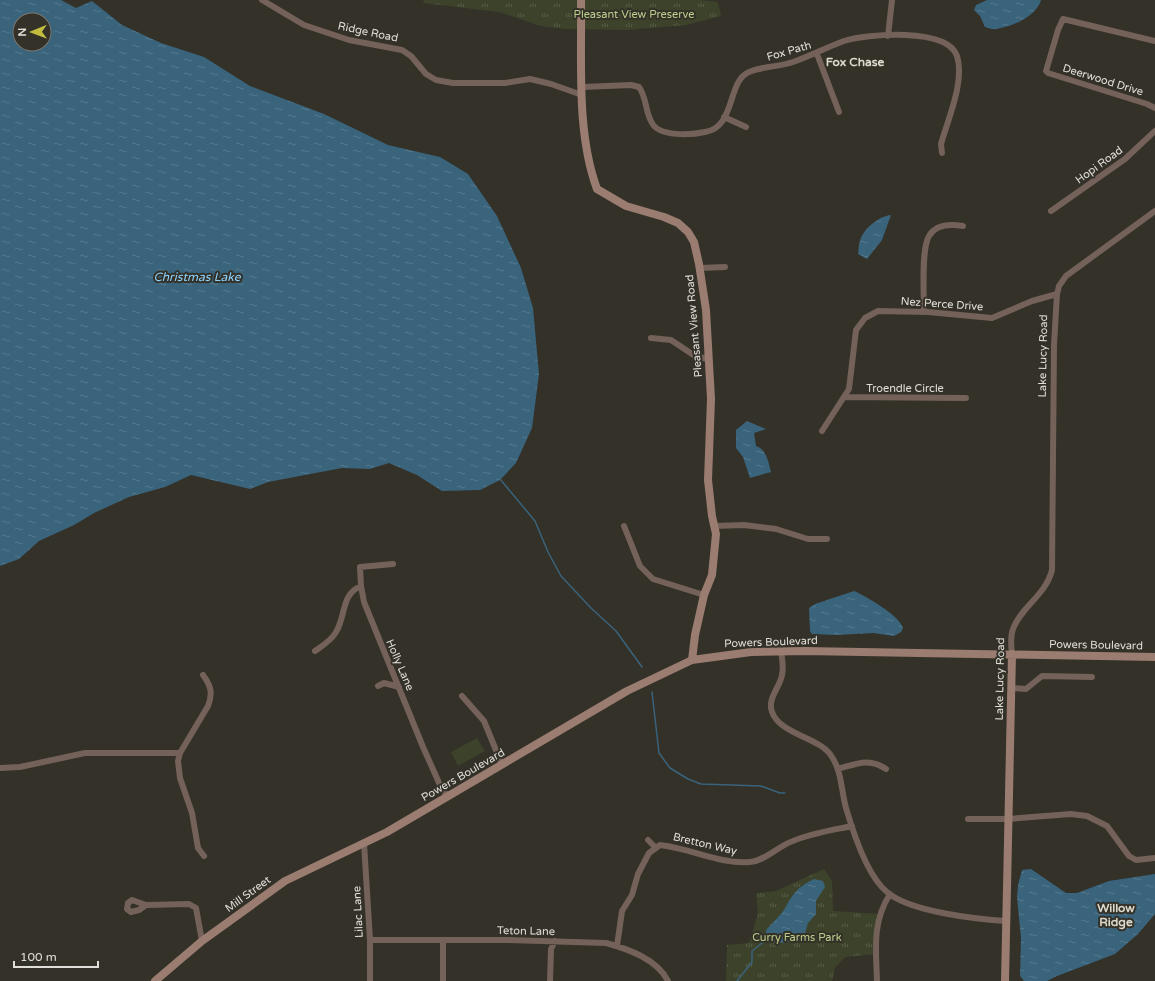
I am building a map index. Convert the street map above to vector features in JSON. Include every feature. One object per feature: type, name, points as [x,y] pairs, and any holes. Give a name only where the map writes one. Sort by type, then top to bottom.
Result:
[{"type":"main road","name":"Pleasant View Road","points":[[581,0],[582,91],[588,161],[597,189],[626,206],[678,223],[688,232],[694,242],[699,268],[706,310],[711,399],[708,480],[716,534],[716,552],[712,575],[704,595],[695,635],[692,660]]},
{"type":"main road","name":"Powers Boulevard","points":[[364,842],[448,796],[628,691],[692,660],[751,652],[781,651],[1155,657]]},
{"type":"main road","name":"Lake Lucy Road","points":[[1005,981],[1012,654]]},
{"type":"main road","name":"Mill Street","points":[[156,981],[202,941],[286,881],[364,842]]},
{"type":"street","name":"Ridge Road","points":[[262,0],[304,25],[349,40],[402,50],[410,56],[426,74],[436,80],[453,83],[505,83],[530,79],[582,91]]},
{"type":"street","points":[[888,36],[892,0]]},
{"type":"street","name":"Deerwood Drive","points":[[1155,41],[1063,19],[1058,30],[1046,71],[1048,73],[1147,104],[1155,108]]},
{"type":"street","name":"Fox Path","points":[[582,91],[630,85],[639,87],[645,96],[651,122],[655,129],[662,132],[707,132],[720,124],[740,80],[748,72],[792,63],[849,40],[869,36],[931,37],[947,44],[956,54],[959,67],[958,87],[941,144],[942,153]]},
{"type":"street","points":[[817,54],[839,112]]},
{"type":"street","points":[[724,117],[746,127]]},
{"type":"street","name":"Hopi Road","points":[[1051,211],[1125,159],[1155,131]]},
{"type":"street","points":[[1057,294],[1059,286],[1066,276],[1155,211]]},
{"type":"street","points":[[924,312],[924,274],[927,241],[929,236],[938,228],[946,226],[963,226]]},
{"type":"street","points":[[699,268],[725,267]]},
{"type":"street","name":"Nez Perce Drive","points":[[822,431],[849,388],[856,330],[865,318],[878,312],[924,312],[992,318],[1032,301],[1057,294]]},
{"type":"street","name":"Lake Lucy Road","points":[[1012,654],[1013,630],[1017,622],[1049,580],[1052,570],[1054,345],[1057,294]]},
{"type":"street","points":[[651,338],[671,340],[695,356],[708,359]]},
{"type":"street","name":"Troendle Circle","points":[[844,397],[966,398]]},
{"type":"street","points":[[714,526],[744,525],[776,528],[808,539],[827,539]]},
{"type":"street","points":[[624,526],[640,566],[653,579],[704,595]]},
{"type":"street","name":"Holly Lane","points":[[393,564],[360,567],[361,586],[368,615],[429,762],[440,785],[448,796]]},
{"type":"street","points":[[315,651],[336,633],[347,597],[355,588],[361,586]]},
{"type":"street","points":[[781,651],[782,676],[771,702],[772,713],[780,723],[829,753],[838,770],[852,826],[873,874],[886,892],[918,906],[944,913],[972,918],[1006,921]]},
{"type":"street","points":[[202,675],[211,689],[211,698],[208,706],[180,753],[178,761],[180,778],[192,813],[198,848],[204,856]]},
{"type":"street","points":[[1011,688],[1026,689],[1042,676],[1092,677]]},
{"type":"street","points":[[378,686],[384,682],[399,687]]},
{"type":"street","points":[[462,696],[484,721],[502,764]]},
{"type":"street","points":[[0,768],[20,767],[85,753],[180,753]]},
{"type":"street","points":[[838,770],[868,762],[876,762],[886,769]]},
{"type":"street","points":[[968,819],[1008,819],[1071,814],[1087,816],[1107,826],[1129,856],[1136,860],[1155,858]]},
{"type":"street","name":"Bretton Way","points":[[656,848],[660,845],[672,846],[736,862],[751,862],[793,841],[852,826]]},
{"type":"street","points":[[618,946],[622,911],[632,895],[638,874],[649,853],[656,848],[648,840]]},
{"type":"street","name":"Lilac Lane","points":[[364,842],[370,940],[370,981]]},
{"type":"street","points":[[877,981],[876,936],[878,920],[884,904],[890,894]]},
{"type":"street","points":[[146,906],[189,904],[196,908],[202,941]]},
{"type":"street","name":"Teton Lane","points":[[370,940],[555,941],[606,943],[618,946],[649,960],[668,981]]},
{"type":"street","points":[[443,940],[443,981]]},
{"type":"street","points":[[550,981],[551,949],[555,941]]},
{"type":"green space","name":"Pleasant View Preserve","points":[[424,0],[701,0],[718,2],[721,16],[686,25],[627,30],[565,29],[541,26],[499,12],[423,3]]},
{"type":"green space","points":[[477,738],[485,751],[458,766],[451,752]]},
{"type":"green space","name":"Curry Farms Park","points":[[824,869],[832,881],[833,911],[880,914],[877,954],[845,957],[835,968],[832,981],[726,981],[727,945],[749,943],[758,913],[756,893],[776,891]]},
{"type":"water","name":"Christmas Lake","points":[[0,0],[61,0],[76,8],[92,1],[122,25],[161,43],[204,57],[250,86],[324,114],[388,145],[440,157],[468,174],[497,216],[521,268],[533,308],[539,374],[532,428],[516,463],[500,480],[480,490],[442,491],[417,475],[389,463],[370,469],[342,468],[268,482],[250,489],[191,475],[165,487],[129,497],[94,513],[74,525],[39,541],[19,559],[0,566]]},
{"type":"water","points":[[987,0],[1041,0],[1034,11],[1023,20],[1010,26],[994,29],[985,27],[980,16],[974,10],[976,5]]},
{"type":"water","points":[[891,215],[882,240],[867,259],[858,254],[859,243],[864,232],[872,224],[886,216]]},
{"type":"water","points":[[747,421],[766,429],[754,433],[756,446],[765,453],[771,472],[750,478],[743,457],[736,448],[736,430]]},
{"type":"water","points":[[854,591],[874,602],[896,618],[901,623],[903,628],[901,632],[894,636],[873,633],[836,635],[812,634],[810,631],[809,608],[815,604]]},
{"type":"water","points":[[1031,869],[1066,893],[1077,893],[1109,881],[1155,874],[1155,914],[1138,934],[1115,954],[1047,981],[1024,981],[1020,976],[1021,938],[1017,897],[1018,885],[1022,870]]},
{"type":"water","points":[[814,879],[823,881],[825,887],[816,901],[816,914],[808,923],[803,940],[780,943],[768,941],[761,944],[767,929],[782,913],[796,892],[803,885]]},
{"type":"waterway","points":[[500,479],[535,521],[548,552],[561,576],[591,608],[616,631],[642,667]]},
{"type":"waterway","points":[[652,692],[659,753],[670,768],[688,779],[701,784],[761,786],[780,793],[785,793]]},
{"type":"waterway","points":[[737,981],[752,962],[752,951],[762,943]]},
{"type":"district","name":"Fox Chase","points":[[855,62]]},
{"type":"district","name":"Willow Ridge","points":[[1116,915]]}]
